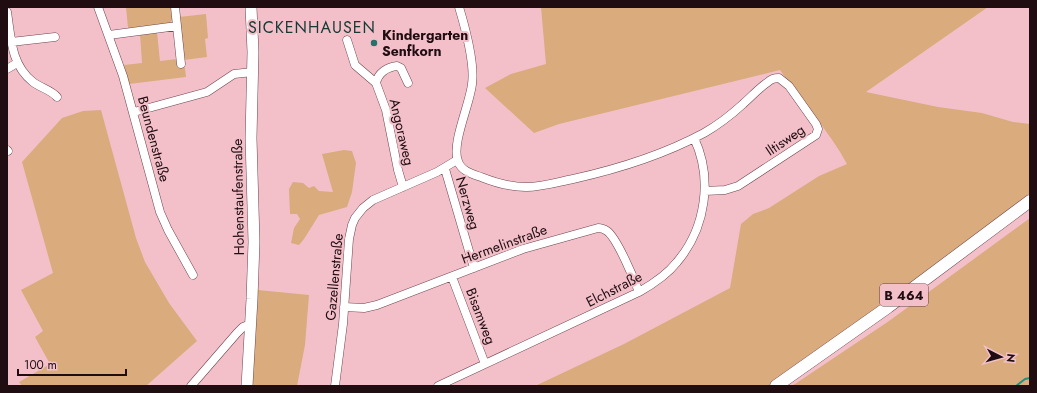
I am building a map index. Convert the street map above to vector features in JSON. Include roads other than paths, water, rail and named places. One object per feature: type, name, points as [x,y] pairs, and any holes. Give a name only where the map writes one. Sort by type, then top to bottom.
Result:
[{"type":"main road","name":"B 464","points":[[776,386],[888,307],[1030,202]]},
{"type":"street","name":"Beundenstraße","points":[[98,7],[120,66],[134,112],[160,212],[192,275]]},
{"type":"street","points":[[175,7],[181,64]]},
{"type":"street","name":"Hohenstaufenstraße","points":[[247,386],[254,242],[251,138],[253,72],[251,7]]},
{"type":"street","points":[[459,7],[468,43],[473,77],[456,148],[460,165],[465,170],[498,183],[520,186],[538,186],[631,164],[672,149],[694,138]]},
{"type":"street","points":[[7,12],[11,42],[18,63],[32,81],[53,93],[57,97]]},
{"type":"street","points":[[109,34],[177,26]]},
{"type":"street","points":[[11,42],[55,37]]},
{"type":"street","name":"Angoraweg","points":[[347,40],[357,67],[376,83],[386,110],[398,170],[403,187]]},
{"type":"street","points":[[7,69],[18,63]]},
{"type":"street","name":"Angoraweg","points":[[376,83],[381,72],[397,66],[401,68],[408,83]]},
{"type":"street","points":[[134,112],[207,92],[234,74],[253,72]]},
{"type":"street","name":"Iltisweg","points":[[694,138],[719,124],[768,82],[775,78],[779,78],[789,86],[818,129],[816,135],[738,186],[725,190],[704,191]]},
{"type":"street","name":"Elchstraße","points":[[438,386],[639,292],[658,280],[673,267],[682,256],[697,227],[702,210],[704,191],[703,167],[694,138]]},
{"type":"street","name":"Gazellenstraße","points":[[335,386],[344,307],[350,232],[355,218],[372,200],[445,169],[458,160]]},
{"type":"street","name":"Nerzweg","points":[[445,169],[474,268]]},
{"type":"street","name":"Hermelinstraße","points":[[344,307],[364,308],[377,305],[523,249],[598,228],[608,231],[625,261],[639,292]]},
{"type":"street","name":"Bisamweg","points":[[452,277],[485,364]]},
{"type":"street","points":[[191,386],[236,333],[243,327],[251,324]]},
{"type":"waterway","points":[[1016,386],[1025,379],[1030,378]]},
{"type":"place","name":"Kindergarten Senfkorn","points":[[374,43]]},
{"type":"district","name":"SICKENHAUSEN","points":[[312,27]]}]
